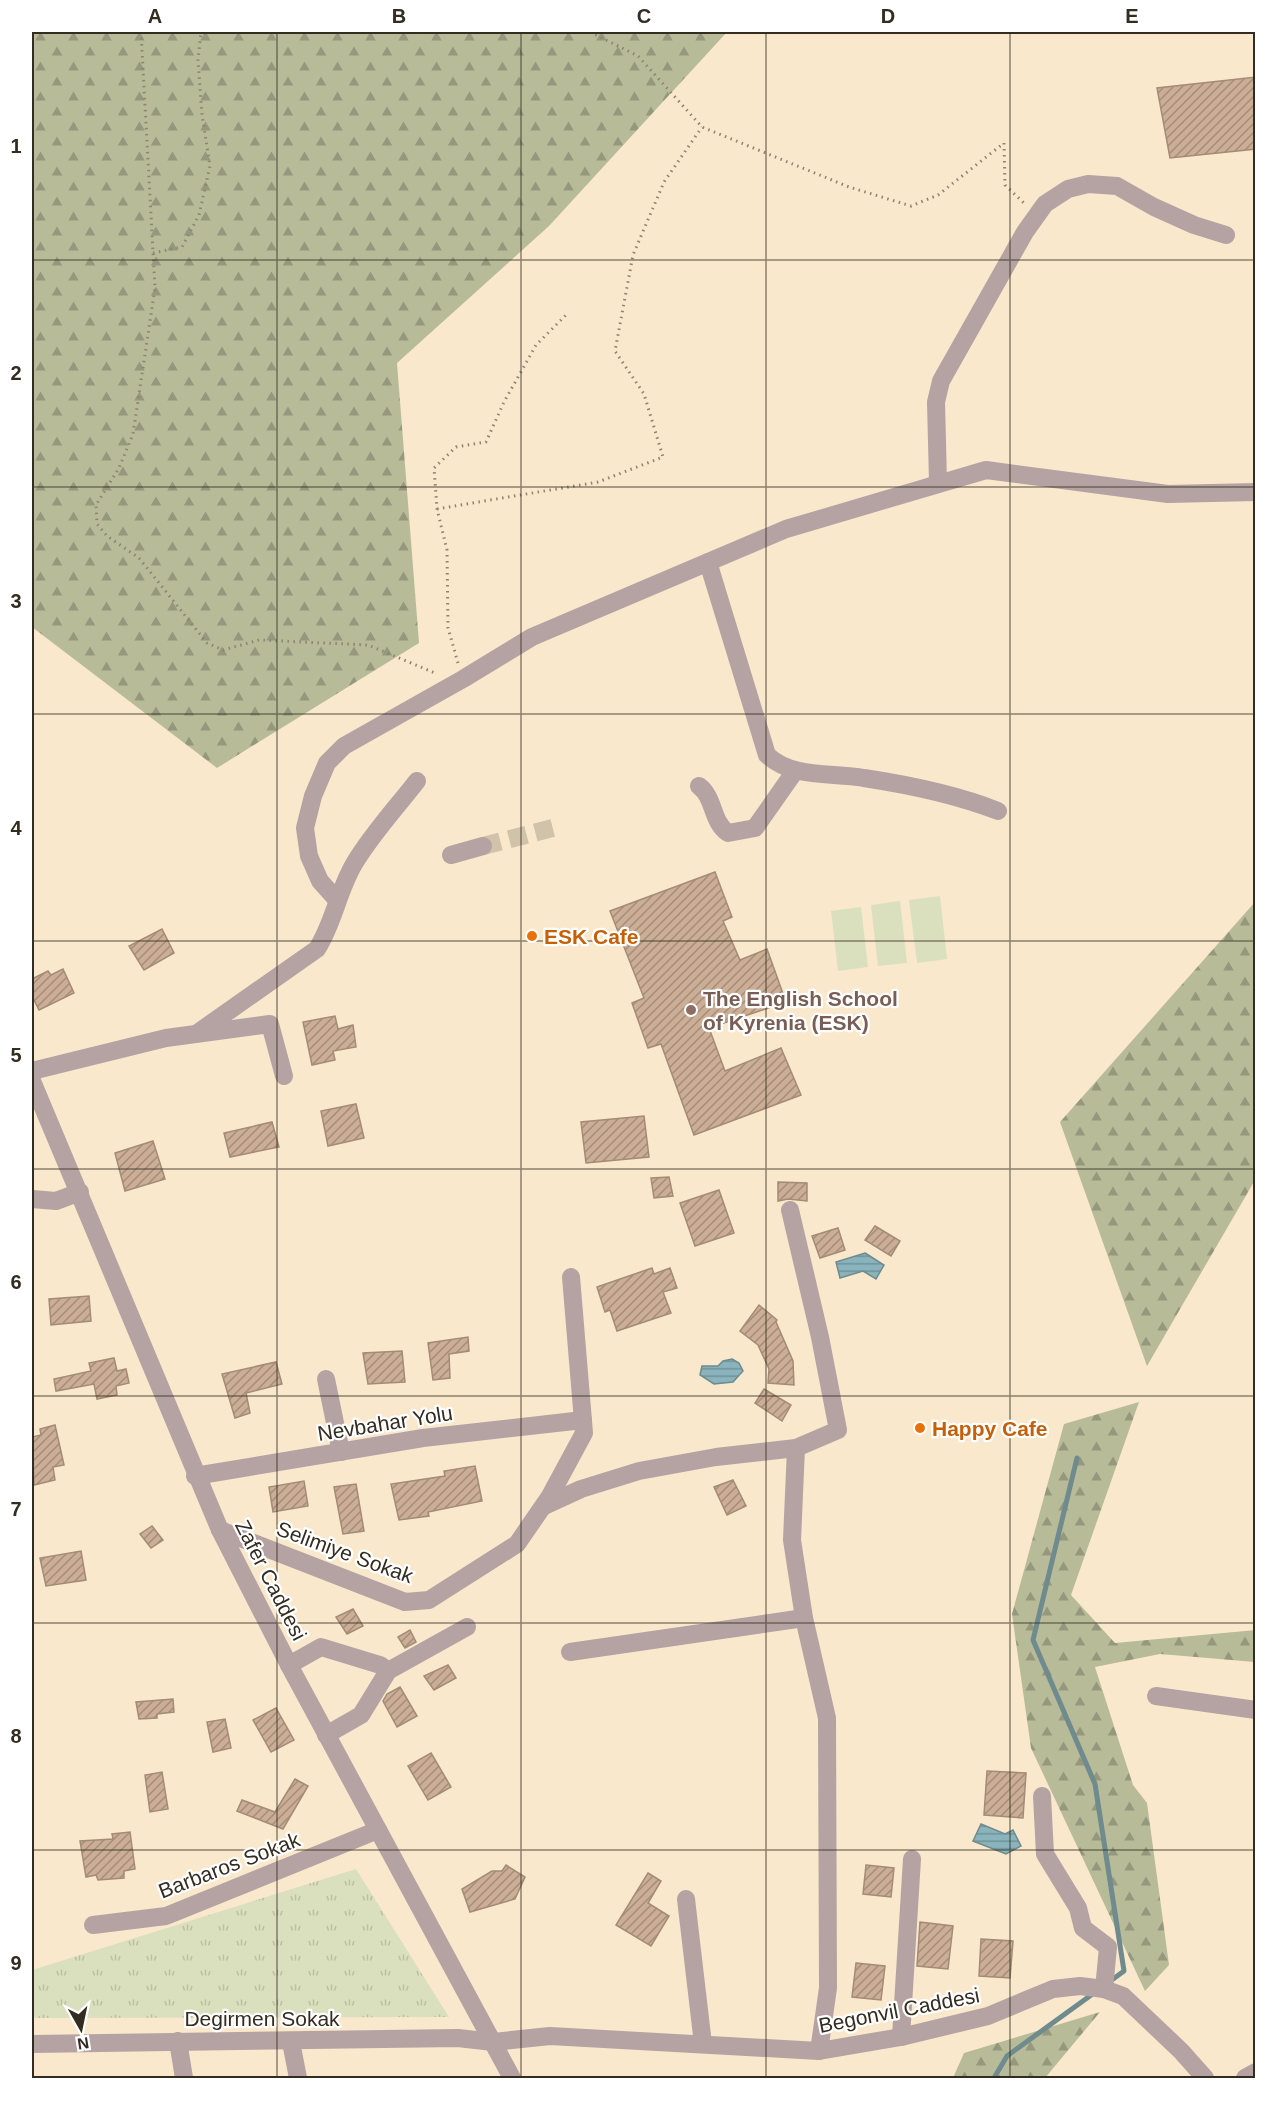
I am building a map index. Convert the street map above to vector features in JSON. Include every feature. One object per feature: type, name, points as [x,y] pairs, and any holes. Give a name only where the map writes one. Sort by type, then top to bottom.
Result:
[{"type":"street","points":[[938,482],[936,402],[941,381],[1045,204],[1068,189],[1088,184],[1117,186],[1164,212],[1226,235]]},
{"type":"street","points":[[337,900],[320,881],[309,856],[305,828],[313,796],[327,763],[344,746],[532,637],[786,528],[938,482],[986,470],[1168,494],[1256,492]]},
{"type":"street","points":[[708,562],[767,754],[778,765],[795,771],[861,777],[958,796],[998,811]]},
{"type":"street","points":[[699,786],[706,791],[719,826],[728,833],[743,831],[754,828],[795,771]]},
{"type":"street","points":[[196,1034],[317,949],[329,929],[337,900],[355,863],[417,781]]},
{"type":"street","points":[[451,855],[483,846]]},
{"type":"street","points":[[32,1071],[166,1038],[270,1024],[284,1076]]},
{"type":"street","name":"Zafer Caddesi","points":[[32,1081],[81,1192],[195,1476],[220,1530],[326,1735],[512,2079]]},
{"type":"street","points":[[32,1199],[56,1201],[81,1192]]},
{"type":"street","points":[[542,1507],[581,1489],[639,1471],[717,1456],[796,1448],[838,1430],[820,1337],[790,1210]]},
{"type":"street","name":"Selimiye Sokak","points":[[220,1530],[405,1602],[429,1600],[517,1544],[542,1507],[584,1432],[571,1277]]},
{"type":"street","points":[[326,1379],[341,1452]]},
{"type":"street","name":"Nevbahar Yolu","points":[[195,1476],[423,1438],[584,1420]]},
{"type":"street","points":[[796,1448],[792,1540],[804,1618],[827,1718],[828,1988],[819,2051]]},
{"type":"street","points":[[570,1652],[804,1618]]},
{"type":"street","points":[[326,1735],[361,1715],[388,1671],[467,1627]]},
{"type":"street","points":[[289,1665],[321,1647],[380,1665],[388,1671]]},
{"type":"street","points":[[1156,1696],[1256,1710]]},
{"type":"street","points":[[1042,1796],[1045,1854],[1078,1908],[1083,1928],[1108,1947],[1104,1989]]},
{"type":"street","name":"Barbaros Sokak","points":[[93,1925],[166,1916],[378,1830]]},
{"type":"street","points":[[901,2037],[912,1859]]},
{"type":"street","points":[[686,1899],[703,2044]]},
{"type":"street","name":"Begonvil Caddesi","points":[[493,2042],[550,2036],[819,2051],[901,2037],[988,2016],[1053,1989],[1080,1986],[1104,1989],[1124,1996],[1208,2077]]},
{"type":"street","name":"Degirmen Sokak","points":[[32,2044],[178,2040],[291,2042],[458,2038],[493,2042]]},
{"type":"street","points":[[178,2040],[184,2079]]},
{"type":"street","points":[[291,2042],[298,2079]]},
{"type":"street","points":[[1245,2079],[1256,2072]]},
{"type":"path","points":[[141,32],[155,288],[132,434],[119,468],[96,505],[97,525],[107,536],[140,558],[207,643],[223,650],[259,640],[368,645],[432,672],[463,679],[448,628],[447,550],[437,509],[434,468],[456,447],[486,442],[504,402],[536,345],[568,313]]},
{"type":"path","points":[[153,253],[182,247],[199,215],[210,166],[202,115],[198,60],[201,32]]},
{"type":"path","points":[[590,32],[638,56],[702,127],[849,187],[911,206],[938,195],[1004,143],[1005,185],[1037,215]]},
{"type":"path","points":[[437,509],[598,482],[663,457],[644,394],[615,351],[633,255],[664,182],[702,127]]},
{"type":"green space","points":[[32,32],[727,32],[549,226],[397,363],[419,643],[217,768],[32,627]]},
{"type":"green space","points":[[940,896],[947,959],[917,963],[909,900]]},
{"type":"green space","points":[[900,901],[907,963],[878,966],[871,905]]},
{"type":"green space","points":[[1255,902],[1255,1180],[1147,1366],[1060,1122]]},
{"type":"green space","points":[[861,907],[868,967],[838,971],[831,911]]},
{"type":"green space","points":[[1139,1402],[1071,1595],[1115,1643],[1256,1630],[1255,1662],[1160,1654],[1095,1667],[1133,1785],[1147,1803],[1169,1965],[1145,1991],[1031,1748],[1012,1614],[1064,1424]]},
{"type":"green space","points":[[356,1869],[449,2017],[32,2018],[32,1970]]},
{"type":"green space","points":[[1100,2012],[1045,2078],[953,2078],[964,2053]]},
{"type":"water","points":[[865,1253],[884,1265],[876,1279],[863,1271],[840,1278],[836,1262]]},
{"type":"water","points":[[732,1359],[739,1363],[743,1371],[733,1382],[714,1384],[700,1375],[702,1366],[718,1366],[723,1361]]},
{"type":"water","points":[[981,1824],[1005,1834],[1013,1830],[1021,1846],[1006,1854],[973,1841]]},
{"type":"building","points":[[1256,77],[1256,149],[1170,158],[1157,88]]},
{"type":"building","points":[[715,872],[732,917],[723,921],[740,960],[767,949],[786,1002],[709,1028],[725,1071],[781,1048],[801,1095],[694,1135],[661,1044],[648,1048],[632,1003],[644,998],[610,911]]},
{"type":"building","points":[[162,929],[174,953],[144,970],[129,946]]},
{"type":"building","points":[[63,969],[74,993],[39,1010],[32,996],[32,979],[48,971],[51,975]]},
{"type":"building","points":[[335,1016],[338,1029],[353,1025],[356,1047],[333,1051],[335,1060],[312,1065],[303,1022]]},
{"type":"building","points":[[356,1104],[364,1138],[328,1146],[321,1111]]},
{"type":"building","points":[[644,1116],[649,1157],[586,1163],[581,1122]]},
{"type":"building","points":[[272,1122],[279,1147],[230,1157],[224,1133]]},
{"type":"building","points":[[153,1141],[165,1179],[125,1191],[115,1153]]},
{"type":"building","points":[[669,1177],[673,1196],[654,1198],[651,1178]]},
{"type":"building","points":[[778,1182],[807,1183],[807,1201],[788,1199],[778,1201]]},
{"type":"building","points":[[719,1190],[734,1233],[695,1246],[680,1203]]},
{"type":"building","points":[[875,1226],[900,1241],[891,1256],[865,1240]]},
{"type":"building","points":[[838,1228],[845,1250],[820,1258],[812,1236]]},
{"type":"building","points":[[652,1268],[654,1274],[670,1268],[677,1288],[663,1292],[671,1313],[617,1331],[610,1310],[605,1312],[597,1287]]},
{"type":"building","points":[[89,1296],[91,1321],[51,1325],[49,1299]]},
{"type":"building","points":[[759,1305],[777,1320],[793,1361],[794,1385],[768,1383],[769,1369],[758,1345],[740,1331]]},
{"type":"building","points":[[468,1337],[469,1351],[449,1354],[450,1378],[433,1380],[428,1343]]},
{"type":"building","points":[[402,1351],[405,1382],[368,1384],[363,1353]]},
{"type":"building","points":[[114,1358],[117,1371],[126,1369],[129,1383],[116,1386],[117,1395],[97,1399],[94,1384],[56,1391],[54,1379],[91,1371],[89,1363]]},
{"type":"building","points":[[276,1362],[282,1384],[246,1393],[250,1413],[235,1418],[222,1374]]},
{"type":"building","points":[[764,1389],[791,1405],[782,1421],[755,1403]]},
{"type":"building","points":[[55,1425],[64,1465],[53,1467],[55,1480],[34,1485],[32,1437],[41,1435],[40,1429]]},
{"type":"building","points":[[475,1466],[482,1501],[428,1512],[429,1516],[399,1520],[391,1484],[445,1476],[444,1471]]},
{"type":"building","points":[[733,1480],[746,1506],[727,1515],[714,1487]]},
{"type":"building","points":[[304,1481],[308,1506],[273,1512],[269,1487]]},
{"type":"building","points":[[356,1484],[364,1531],[343,1534],[334,1487]]},
{"type":"building","points":[[152,1526],[163,1540],[151,1548],[140,1534]]},
{"type":"building","points":[[81,1551],[86,1580],[46,1586],[40,1558]]},
{"type":"building","points":[[353,1609],[363,1626],[347,1634],[336,1617]]},
{"type":"building","points":[[410,1630],[416,1642],[405,1648],[398,1637]]},
{"type":"building","points":[[448,1665],[456,1678],[434,1690],[424,1676]]},
{"type":"building","points":[[400,1687],[417,1716],[397,1727],[383,1701],[387,1694]]},
{"type":"building","points":[[173,1699],[174,1712],[157,1714],[157,1718],[139,1719],[136,1702]]},
{"type":"building","points":[[276,1708],[294,1740],[271,1752],[253,1720]]},
{"type":"building","points":[[225,1719],[231,1748],[213,1752],[207,1722]]},
{"type":"building","points":[[431,1753],[451,1787],[428,1800],[408,1766]]},
{"type":"building","points":[[987,1771],[1026,1773],[1023,1818],[984,1815]]},
{"type":"building","points":[[162,1772],[168,1809],[150,1812],[145,1775]]},
{"type":"building","points":[[295,1779],[308,1786],[283,1829],[237,1811],[242,1800],[275,1812]]},
{"type":"building","points":[[130,1832],[135,1869],[124,1871],[124,1878],[98,1880],[96,1875],[86,1877],[80,1841],[113,1839],[112,1834]]},
{"type":"building","points":[[506,1865],[525,1877],[515,1899],[470,1912],[462,1889],[492,1871],[502,1871]]},
{"type":"building","points":[[866,1865],[894,1868],[891,1897],[863,1894]]},
{"type":"building","points":[[648,1873],[661,1881],[648,1903],[669,1916],[651,1946],[616,1925]]},
{"type":"building","points":[[920,1922],[953,1926],[948,1969],[917,1966]]},
{"type":"building","points":[[981,1939],[1013,1941],[1010,1978],[979,1976]]},
{"type":"building","points":[[856,1963],[885,1966],[881,2000],[852,1997]]},
{"type":"waterway","points":[[1077,1458],[1033,1640],[1095,1784],[1124,1971],[1109,1982]]},
{"type":"waterway","points":[[994,2078],[1007,2056],[1094,1993]]},
{"type":"tunnel","points":[[483,846],[553,828]]},
{"type":"place","name":"ESK Cafe","points":[[532,936]]},
{"type":"place","name":"The English School of Kyrenia (ESK)","points":[[691,1010]]},
{"type":"place","name":"Happy Cafe","points":[[920,1428]]}]
